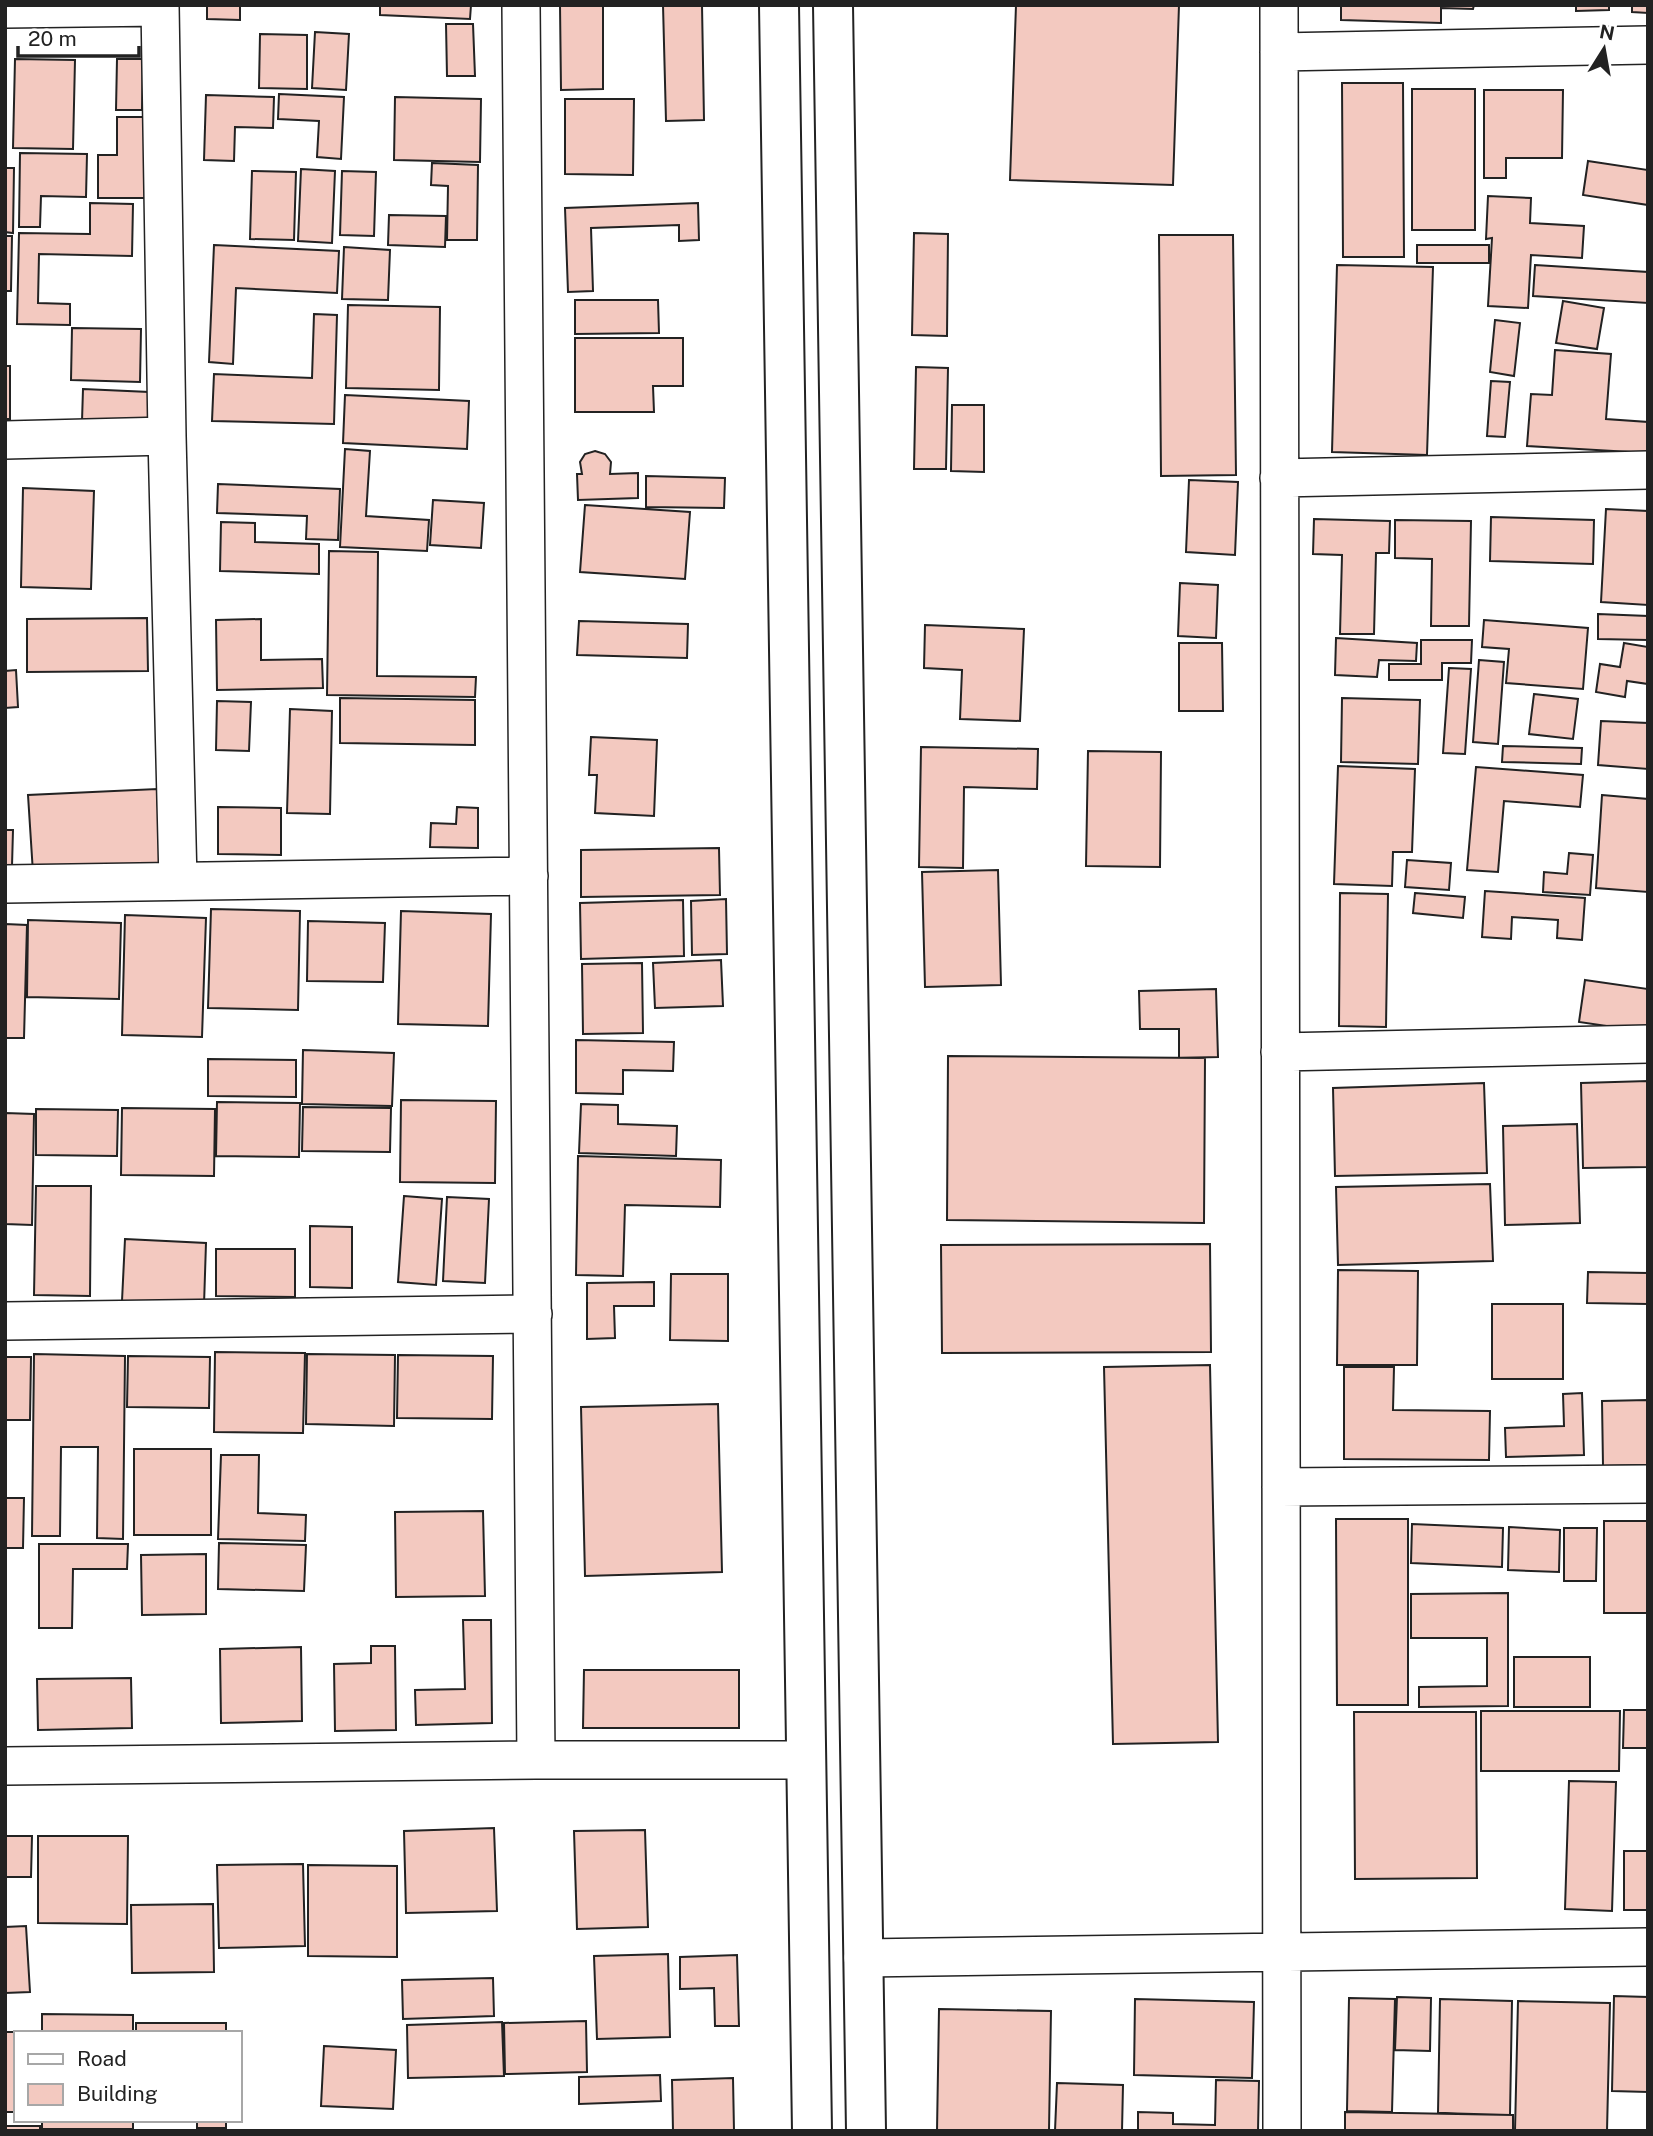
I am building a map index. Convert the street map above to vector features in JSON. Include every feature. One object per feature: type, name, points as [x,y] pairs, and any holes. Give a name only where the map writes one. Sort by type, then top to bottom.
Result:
[{"type":"main road","points":[[779,5],[811,2131]]},
{"type":"main road","points":[[833,5],[866,2131]]},
{"type":"main road","points":[[803,1583],[857,1582]]},
{"type":"street","points":[[521,5],[536,1759]]},
{"type":"street","points":[[1279,5],[1282,2131]]},
{"type":"street","points":[[5,9],[160,6],[178,881]]},
{"type":"street","points":[[1279,52],[1648,45]]},
{"type":"street","points":[[5,440],[167,436]]},
{"type":"street","points":[[1279,478],[1648,470]]},
{"type":"street","points":[[5,884],[529,876]]},
{"type":"street","points":[[1280,1052],[1648,1044]]},
{"type":"street","points":[[5,1321],[533,1314]]},
{"type":"street","points":[[1281,1487],[1648,1483]]},
{"type":"street","points":[[5,1766],[536,1759],[806,1760]]},
{"type":"street","points":[[863,1958],[1648,1947]]},
{"type":"building","points":[[207,5],[240,5],[240,20],[207,19]]},
{"type":"building","points":[[380,5],[471,5],[470,19],[380,15]]},
{"type":"building","points":[[560,5],[603,5],[603,89],[561,90]]},
{"type":"building","points":[[663,5],[702,5],[704,120],[666,121]]},
{"type":"building","points":[[1016,5],[1179,5],[1173,185],[1010,180]]},
{"type":"building","points":[[1341,5],[1474,5],[1473,9],[1441,8],[1441,23],[1341,20]]},
{"type":"building","points":[[1576,5],[1609,5],[1609,10],[1576,11]]},
{"type":"building","points":[[1632,5],[1648,5],[1648,13],[1632,12]]},
{"type":"building","points":[[446,24],[473,24],[475,76],[447,76]]},
{"type":"building","points":[[315,32],[349,34],[346,90],[312,88]]},
{"type":"building","points":[[260,34],[307,35],[307,89],[259,88]]},
{"type":"building","points":[[15,59],[75,60],[73,149],[13,148]]},
{"type":"building","points":[[117,59],[143,59],[142,110],[116,110]]},
{"type":"building","points":[[1342,83],[1403,83],[1404,257],[1343,257]]},
{"type":"building","points":[[1412,89],[1475,89],[1475,230],[1412,230]]},
{"type":"building","points":[[1484,90],[1563,90],[1562,158],[1506,158],[1506,178],[1484,178]]},
{"type":"building","points":[[279,94],[344,97],[341,159],[317,157],[319,121],[278,119]]},
{"type":"building","points":[[206,95],[274,97],[273,128],[235,127],[234,161],[204,160]]},
{"type":"building","points":[[395,97],[481,99],[480,162],[394,160]]},
{"type":"building","points":[[565,99],[634,99],[633,175],[565,174]]},
{"type":"building","points":[[117,117],[145,117],[145,198],[98,198],[98,155],[117,155]]},
{"type":"building","points":[[20,153],[87,154],[86,197],[41,196],[40,227],[19,227]]},
{"type":"building","points":[[1588,161],[1648,170],[1648,205],[1583,195]]},
{"type":"building","points":[[432,163],[478,165],[477,240],[447,240],[448,186],[431,185]]},
{"type":"building","points":[[5,168],[14,168],[13,233],[5,232]]},
{"type":"building","points":[[301,169],[335,171],[332,243],[298,241]]},
{"type":"building","points":[[252,171],[296,172],[294,240],[250,239]]},
{"type":"building","points":[[342,171],[376,172],[374,236],[340,235]]},
{"type":"building","points":[[1488,196],[1531,198],[1530,223],[1584,226],[1582,258],[1531,255],[1528,308],[1488,306],[1492,238],[1486,239]]},
{"type":"building","points":[[90,203],[133,204],[132,256],[39,254],[38,303],[70,304],[70,325],[17,324],[19,233],[90,234]]},
{"type":"building","points":[[698,203],[699,240],[679,241],[679,225],[591,228],[593,291],[568,292],[565,208]]},
{"type":"building","points":[[389,215],[446,216],[445,247],[388,245]]},
{"type":"building","points":[[914,233],[948,234],[947,336],[912,335]]},
{"type":"building","points":[[1159,235],[1233,235],[1236,475],[1161,476]]},
{"type":"building","points":[[5,236],[12,236],[11,291],[5,291]]},
{"type":"building","points":[[214,245],[339,251],[337,293],[236,288],[233,364],[209,362]]},
{"type":"building","points":[[1417,245],[1489,245],[1489,263],[1417,263]]},
{"type":"building","points":[[344,247],[390,250],[388,300],[342,299]]},
{"type":"building","points":[[1337,265],[1433,267],[1427,455],[1332,452]]},
{"type":"building","points":[[1535,265],[1648,272],[1648,303],[1533,296]]},
{"type":"building","points":[[575,300],[658,300],[659,333],[575,334]]},
{"type":"building","points":[[1563,301],[1604,308],[1597,349],[1556,343]]},
{"type":"building","points":[[348,305],[440,307],[439,390],[346,388]]},
{"type":"building","points":[[314,314],[337,315],[334,424],[212,421],[214,374],[312,378]]},
{"type":"building","points":[[1495,320],[1520,323],[1514,376],[1490,372]]},
{"type":"building","points":[[72,328],[141,329],[140,382],[71,380]]},
{"type":"building","points":[[575,338],[683,338],[683,386],[653,386],[654,412],[575,412]]},
{"type":"building","points":[[1555,350],[1611,354],[1606,419],[1648,422],[1648,453],[1527,446],[1531,394],[1552,395]]},
{"type":"building","points":[[5,366],[10,366],[10,419],[5,419]]},
{"type":"building","points":[[916,367],[948,368],[946,469],[914,469]]},
{"type":"building","points":[[1491,381],[1510,382],[1505,437],[1487,436]]},
{"type":"building","points":[[83,389],[149,392],[149,424],[82,421]]},
{"type":"building","points":[[345,395],[469,401],[467,449],[343,443]]},
{"type":"building","points":[[952,405],[984,405],[984,472],[951,471]]},
{"type":"building","points":[[345,449],[370,451],[366,516],[429,520],[427,551],[340,547]]},
{"type":"building","points":[[595,451],[605,454],[611,462],[610,474],[638,473],[638,498],[578,500],[577,474],[582,474],[580,462],[585,454]]},
{"type":"building","points":[[646,476],[725,478],[724,508],[646,507]]},
{"type":"building","points":[[1189,480],[1238,482],[1235,555],[1186,552]]},
{"type":"building","points":[[218,484],[340,489],[338,540],[306,539],[307,516],[217,513]]},
{"type":"building","points":[[23,488],[94,491],[91,589],[21,587]]},
{"type":"building","points":[[433,500],[484,503],[481,548],[430,545]]},
{"type":"building","points":[[585,505],[690,512],[685,579],[580,572]]},
{"type":"building","points":[[1606,509],[1648,511],[1648,605],[1601,602]]},
{"type":"building","points":[[1491,517],[1594,520],[1593,564],[1490,561]]},
{"type":"building","points":[[1314,519],[1390,521],[1389,553],[1376,553],[1374,634],[1340,634],[1342,555],[1313,554]]},
{"type":"building","points":[[1395,520],[1471,521],[1469,626],[1431,626],[1432,559],[1395,558]]},
{"type":"building","points":[[221,522],[255,523],[255,542],[319,544],[319,574],[220,571]]},
{"type":"building","points":[[329,551],[378,552],[377,676],[476,677],[475,697],[327,695]]},
{"type":"building","points":[[1180,583],[1218,585],[1216,638],[1178,636]]},
{"type":"building","points":[[1598,614],[1648,616],[1648,640],[1598,639]]},
{"type":"building","points":[[147,618],[148,671],[27,672],[27,619]]},
{"type":"building","points":[[261,619],[261,660],[322,659],[323,688],[217,690],[216,620]]},
{"type":"building","points":[[1484,620],[1588,628],[1583,689],[1506,683],[1509,649],[1482,647]]},
{"type":"building","points":[[579,621],[688,624],[687,658],[577,655]]},
{"type":"building","points":[[925,625],[1024,629],[1020,721],[960,719],[962,670],[924,668]]},
{"type":"building","points":[[1336,638],[1417,643],[1416,661],[1379,660],[1377,677],[1335,675]]},
{"type":"building","points":[[1421,640],[1472,640],[1471,663],[1442,663],[1442,680],[1389,680],[1389,664],[1421,664]]},
{"type":"building","points":[[1179,643],[1222,643],[1223,711],[1179,711]]},
{"type":"building","points":[[1624,643],[1648,647],[1648,684],[1627,681],[1625,697],[1596,692],[1600,664],[1620,667]]},
{"type":"building","points":[[1479,660],[1504,662],[1498,744],[1473,742]]},
{"type":"building","points":[[1449,668],[1471,669],[1465,754],[1443,753]]},
{"type":"building","points":[[16,670],[18,707],[5,708],[5,671]]},
{"type":"building","points":[[1534,694],[1578,699],[1573,739],[1529,734]]},
{"type":"building","points":[[340,698],[475,700],[475,745],[340,743]]},
{"type":"building","points":[[1342,698],[1420,700],[1418,764],[1341,762]]},
{"type":"building","points":[[217,701],[251,702],[249,751],[216,750]]},
{"type":"building","points":[[290,709],[332,711],[330,814],[287,813]]},
{"type":"building","points":[[1601,721],[1648,723],[1648,769],[1598,765]]},
{"type":"building","points":[[591,737],[657,740],[654,816],[595,813],[597,775],[589,775]]},
{"type":"building","points":[[1503,746],[1582,748],[1581,764],[1502,762]]},
{"type":"building","points":[[921,747],[1038,749],[1037,789],[964,787],[963,868],[919,867]]},
{"type":"building","points":[[1088,751],[1161,752],[1160,867],[1086,866]]},
{"type":"building","points":[[1338,766],[1415,769],[1412,852],[1393,852],[1392,886],[1334,884]]},
{"type":"building","points":[[1476,767],[1583,775],[1580,807],[1504,801],[1498,872],[1467,870]]},
{"type":"building","points":[[157,789],[161,866],[33,873],[28,795]]},
{"type":"building","points":[[1602,795],[1648,799],[1648,892],[1596,888]]},
{"type":"building","points":[[218,807],[281,808],[281,855],[218,854]]},
{"type":"building","points":[[457,807],[478,808],[478,848],[430,847],[431,823],[456,824]]},
{"type":"building","points":[[5,830],[13,830],[12,866],[5,866]]},
{"type":"building","points":[[719,848],[720,895],[581,897],[581,850]]},
{"type":"building","points":[[1569,853],[1593,855],[1590,895],[1543,892],[1544,872],[1567,874]]},
{"type":"building","points":[[1407,860],[1451,863],[1449,890],[1405,887]]},
{"type":"building","points":[[998,870],[1001,985],[925,987],[922,872]]},
{"type":"building","points":[[1485,891],[1585,898],[1582,940],[1557,938],[1558,920],[1512,917],[1511,939],[1482,937]]},
{"type":"building","points":[[1340,893],[1388,894],[1386,1027],[1339,1026]]},
{"type":"building","points":[[1415,893],[1465,897],[1463,918],[1413,913]]},
{"type":"building","points":[[726,899],[727,954],[692,955],[691,901]]},
{"type":"building","points":[[683,900],[684,956],[581,959],[580,903]]},
{"type":"building","points":[[211,909],[300,911],[298,1010],[208,1008]]},
{"type":"building","points":[[401,911],[491,914],[488,1026],[398,1024]]},
{"type":"building","points":[[125,915],[206,918],[202,1037],[122,1035]]},
{"type":"building","points":[[28,920],[121,923],[119,999],[27,997]]},
{"type":"building","points":[[308,921],[385,923],[383,982],[307,981]]},
{"type":"building","points":[[5,924],[27,925],[24,1038],[5,1038]]},
{"type":"building","points":[[721,960],[723,1006],[655,1008],[653,963]]},
{"type":"building","points":[[642,963],[643,1033],[583,1034],[582,964]]},
{"type":"building","points":[[1585,980],[1648,989],[1648,1032],[1579,1022]]},
{"type":"building","points":[[1216,989],[1218,1057],[1179,1058],[1179,1029],[1140,1029],[1139,991]]},
{"type":"building","points":[[576,1040],[674,1042],[673,1071],[623,1070],[623,1094],[576,1093]]},
{"type":"building","points":[[303,1050],[394,1053],[392,1106],[302,1104]]},
{"type":"building","points":[[948,1056],[1205,1058],[1204,1223],[947,1220]]},
{"type":"building","points":[[208,1059],[296,1060],[296,1097],[208,1096]]},
{"type":"building","points":[[1648,1081],[1648,1167],[1583,1168],[1581,1083]]},
{"type":"building","points":[[1484,1083],[1487,1173],[1335,1176],[1333,1088]]},
{"type":"building","points":[[401,1100],[496,1101],[495,1183],[400,1182]]},
{"type":"building","points":[[217,1102],[300,1103],[299,1157],[216,1156]]},
{"type":"building","points":[[581,1104],[618,1105],[618,1124],[677,1126],[676,1156],[579,1153]]},
{"type":"building","points":[[303,1107],[391,1108],[390,1152],[302,1151]]},
{"type":"building","points":[[122,1108],[215,1109],[214,1176],[121,1175]]},
{"type":"building","points":[[36,1109],[118,1110],[117,1156],[36,1155]]},
{"type":"building","points":[[5,1113],[34,1114],[32,1225],[5,1224]]},
{"type":"building","points":[[1577,1124],[1580,1223],[1505,1225],[1503,1126]]},
{"type":"building","points":[[578,1156],[721,1160],[720,1207],[625,1205],[623,1276],[576,1275]]},
{"type":"building","points":[[1490,1184],[1493,1261],[1338,1265],[1336,1187]]},
{"type":"building","points":[[36,1186],[91,1186],[90,1296],[34,1295]]},
{"type":"building","points":[[404,1196],[442,1199],[436,1285],[398,1282]]},
{"type":"building","points":[[447,1197],[489,1199],[485,1283],[443,1281]]},
{"type":"building","points":[[310,1226],[352,1227],[352,1288],[310,1287]]},
{"type":"building","points":[[125,1239],[206,1243],[204,1305],[122,1301]]},
{"type":"building","points":[[1210,1244],[1211,1352],[942,1353],[941,1245]]},
{"type":"building","points":[[216,1249],[295,1249],[295,1297],[216,1296]]},
{"type":"building","points":[[1338,1270],[1418,1271],[1417,1365],[1337,1365]]},
{"type":"building","points":[[1588,1272],[1648,1273],[1648,1304],[1587,1303]]},
{"type":"building","points":[[671,1274],[728,1274],[728,1341],[670,1340]]},
{"type":"building","points":[[654,1282],[654,1306],[614,1306],[615,1338],[587,1339],[587,1283]]},
{"type":"building","points":[[1492,1304],[1563,1304],[1563,1379],[1492,1379]]},
{"type":"building","points":[[215,1352],[305,1353],[303,1433],[214,1432]]},
{"type":"building","points":[[34,1354],[125,1356],[123,1539],[97,1538],[98,1447],[61,1447],[60,1536],[32,1536]]},
{"type":"building","points":[[307,1354],[395,1355],[394,1426],[306,1424]]},
{"type":"building","points":[[398,1355],[493,1356],[492,1419],[397,1418]]},
{"type":"building","points":[[128,1356],[210,1357],[209,1408],[127,1407]]},
{"type":"building","points":[[5,1357],[31,1357],[30,1420],[5,1420]]},
{"type":"building","points":[[1210,1365],[1218,1742],[1113,1744],[1104,1367]]},
{"type":"building","points":[[1344,1367],[1394,1367],[1393,1410],[1490,1411],[1489,1460],[1344,1459]]},
{"type":"building","points":[[1582,1393],[1584,1455],[1506,1457],[1505,1428],[1564,1426],[1563,1394]]},
{"type":"building","points":[[1648,1400],[1648,1465],[1603,1466],[1602,1401]]},
{"type":"building","points":[[718,1404],[722,1572],[585,1576],[581,1407]]},
{"type":"building","points":[[134,1449],[211,1449],[211,1535],[134,1535]]},
{"type":"building","points":[[221,1455],[259,1455],[258,1513],[306,1515],[305,1541],[218,1539]]},
{"type":"building","points":[[5,1498],[24,1498],[23,1548],[5,1548]]},
{"type":"building","points":[[483,1511],[485,1596],[396,1597],[395,1512]]},
{"type":"building","points":[[1336,1519],[1408,1519],[1408,1705],[1337,1705]]},
{"type":"building","points":[[1604,1521],[1648,1521],[1648,1613],[1604,1613]]},
{"type":"building","points":[[1412,1524],[1503,1528],[1502,1567],[1411,1563]]},
{"type":"building","points":[[1509,1527],[1560,1530],[1559,1572],[1508,1570]]},
{"type":"building","points":[[1564,1528],[1597,1528],[1596,1581],[1564,1581]]},
{"type":"building","points":[[219,1543],[306,1545],[304,1591],[218,1589]]},
{"type":"building","points":[[39,1544],[128,1544],[127,1569],[73,1569],[72,1628],[39,1628]]},
{"type":"building","points":[[206,1554],[206,1614],[142,1615],[141,1555]]},
{"type":"building","points":[[1508,1593],[1508,1706],[1419,1707],[1419,1687],[1487,1686],[1487,1638],[1411,1638],[1411,1594]]},
{"type":"building","points":[[463,1620],[491,1620],[492,1723],[416,1725],[415,1690],[465,1689]]},
{"type":"building","points":[[371,1646],[395,1646],[396,1730],[335,1731],[334,1664],[371,1663]]},
{"type":"building","points":[[301,1647],[302,1721],[221,1723],[220,1649]]},
{"type":"building","points":[[1514,1657],[1590,1657],[1590,1707],[1514,1707]]},
{"type":"building","points":[[584,1670],[739,1670],[739,1728],[583,1728]]},
{"type":"building","points":[[131,1678],[132,1728],[38,1730],[37,1679]]},
{"type":"building","points":[[1624,1710],[1648,1710],[1648,1748],[1623,1748]]},
{"type":"building","points":[[1481,1711],[1620,1711],[1619,1771],[1481,1771]]},
{"type":"building","points":[[1354,1712],[1476,1712],[1477,1878],[1355,1879]]},
{"type":"building","points":[[1569,1781],[1616,1782],[1612,1911],[1565,1909]]},
{"type":"building","points":[[494,1828],[497,1911],[406,1913],[404,1831]]},
{"type":"building","points":[[645,1830],[648,1927],[577,1929],[574,1831]]},
{"type":"building","points":[[5,1836],[32,1836],[31,1877],[5,1877]]},
{"type":"building","points":[[38,1836],[128,1836],[127,1924],[38,1923]]},
{"type":"building","points":[[1624,1851],[1648,1851],[1648,1910],[1624,1910]]},
{"type":"building","points":[[303,1864],[305,1946],[219,1948],[217,1865]]},
{"type":"building","points":[[308,1865],[397,1866],[397,1957],[308,1956]]},
{"type":"building","points":[[213,1904],[214,1972],[132,1973],[131,1905]]},
{"type":"building","points":[[26,1926],[30,1992],[5,1993],[5,1927]]},
{"type":"building","points":[[668,1954],[670,2037],[597,2039],[594,1956]]},
{"type":"building","points":[[737,1955],[739,2026],[715,2026],[714,1988],[680,1989],[680,1957]]},
{"type":"building","points":[[493,1978],[494,2016],[403,2019],[402,1980]]},
{"type":"building","points":[[1614,1996],[1648,1997],[1648,2092],[1612,2091]]},
{"type":"building","points":[[1397,1997],[1431,1998],[1430,2051],[1395,2050]]},
{"type":"building","points":[[1349,1998],[1395,1999],[1392,2112],[1347,2111]]},
{"type":"building","points":[[1135,1999],[1254,2002],[1252,2078],[1134,2075]]},
{"type":"building","points":[[1440,1999],[1512,2001],[1510,2115],[1438,2113]]},
{"type":"building","points":[[1518,2001],[1610,2003],[1607,2131],[1515,2131]]},
{"type":"building","points":[[939,2009],[1051,2011],[1049,2131],[937,2131]]},
{"type":"building","points":[[42,2014],[133,2015],[133,2031],[42,2031]]},
{"type":"building","points":[[586,2021],[587,2072],[505,2074],[504,2023]]},
{"type":"building","points":[[502,2022],[504,2076],[408,2078],[407,2025]]},
{"type":"building","points":[[136,2023],[226,2023],[226,2031],[136,2031]]},
{"type":"building","points":[[5,2032],[14,2032],[14,2112],[5,2112]]},
{"type":"building","points":[[324,2046],[396,2050],[393,2109],[321,2106]]},
{"type":"building","points":[[660,2075],[661,2101],[579,2104],[579,2077]]},
{"type":"building","points":[[733,2078],[734,2131],[673,2131],[672,2080]]},
{"type":"building","points":[[1216,2080],[1259,2081],[1258,2131],[1138,2131],[1138,2112],[1173,2113],[1173,2124],[1215,2125]]},
{"type":"building","points":[[1057,2083],[1123,2085],[1122,2131],[1055,2131]]},
{"type":"building","points":[[1345,2112],[1513,2115],[1513,2131],[1345,2131]]},
{"type":"building","points":[[42,2122],[133,2122],[133,2129],[42,2129]]},
{"type":"building","points":[[197,2122],[226,2122],[226,2128],[197,2128]]},
{"type":"building","points":[[5,2126],[40,2126],[40,2131],[5,2131]]}]
